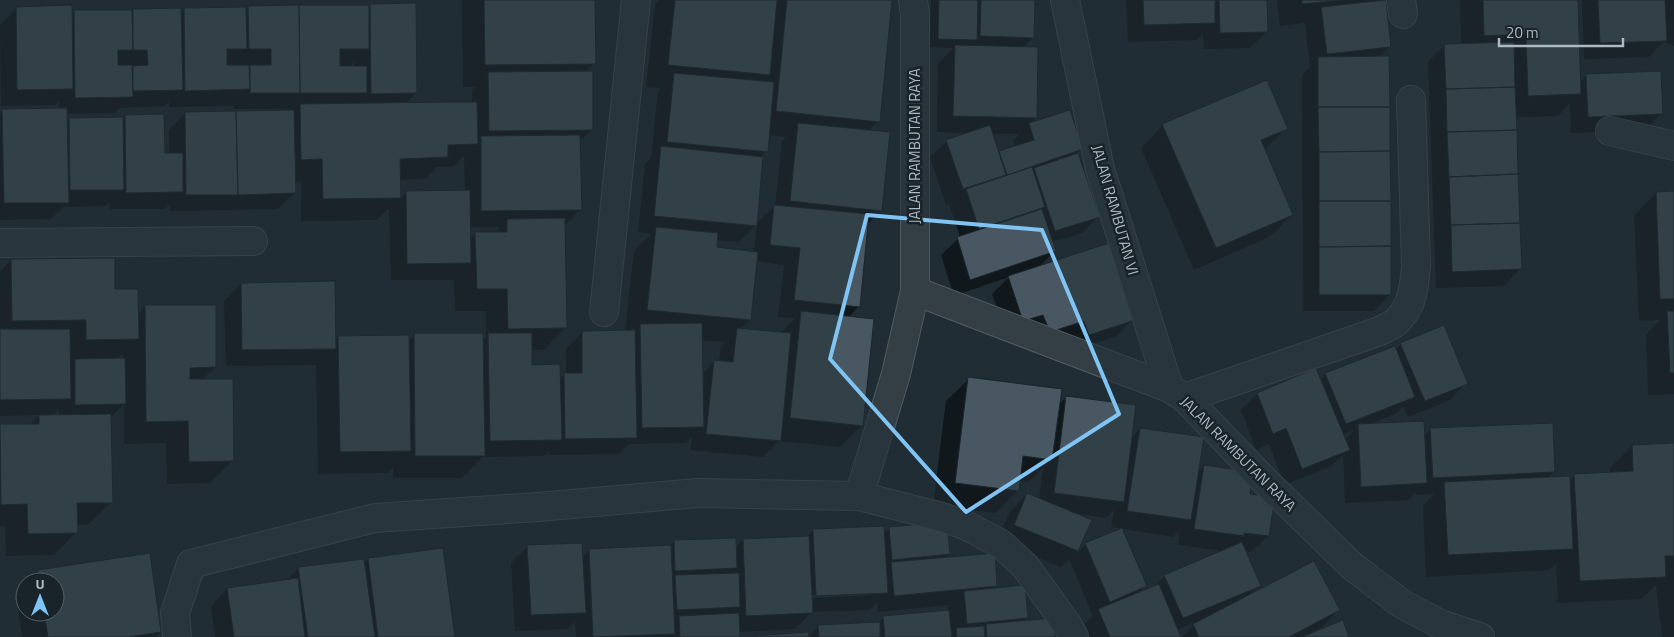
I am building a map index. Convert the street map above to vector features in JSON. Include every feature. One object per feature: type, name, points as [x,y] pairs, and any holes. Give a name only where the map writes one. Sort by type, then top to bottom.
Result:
[{"type":"street","points":[[604,312],[636,0]]},
{"type":"street","name":"JALAN RAMBUTAN RAYA","points":[[859,496],[896,374],[915,292],[915,15],[913,0]]},
{"type":"street","name":"JALAN RAMBUTAN VI","points":[[1065,0],[1100,169],[1177,393]]},
{"type":"street","points":[[1177,393],[1380,331],[1395,323],[1404,314],[1410,302],[1416,266],[1411,100]]},
{"type":"street","points":[[1610,131],[1674,146]]},
{"type":"street","points":[[0,243],[253,241]]},
{"type":"street","name":"JALAN RAMBUTAN RAYA","points":[[915,292],[1177,393],[1352,566],[1402,604],[1440,624],[1480,637]]},
{"type":"street","points":[[177,637],[174,613],[191,564],[375,518],[538,507],[698,493],[859,496],[942,517],[965,525],[1001,544],[1025,566],[1074,637]]},
{"type":"highlighted area","points":[[867,215],[1042,230],[1119,414],[966,512],[830,359]]},
{"type":"building","points":[[484,0],[595,0],[596,64],[485,65]]},
{"type":"building","points":[[675,0],[777,0],[770,75],[668,65]]},
{"type":"building","points":[[787,0],[892,0],[880,122],[776,111]]},
{"type":"building","points":[[939,0],[978,0],[977,40],[938,39]]},
{"type":"building","points":[[981,0],[1035,0],[1034,38],[980,36]]},
{"type":"building","points":[[1143,0],[1215,0],[1215,23],[1144,25]]},
{"type":"building","points":[[1219,0],[1267,0],[1268,32],[1220,33]]},
{"type":"building","points":[[1302,0],[1343,0],[1302,4]]},
{"type":"building","points":[[1386,0],[1391,47],[1327,54],[1321,7]]},
{"type":"building","points":[[1483,0],[1578,0],[1581,94],[1528,96],[1526,34],[1484,36]]},
{"type":"building","points":[[1598,0],[1665,0],[1667,41],[1600,43]]},
{"type":"building","points":[[416,3],[417,93],[371,94],[370,4]]},
{"type":"building","points":[[72,5],[73,89],[17,90],[16,7]]},
{"type":"building","points":[[299,5],[300,93],[250,93],[250,65],[271,65],[271,49],[249,49],[248,6]]},
{"type":"building","points":[[299,5],[369,5],[369,49],[340,49],[340,66],[367,66],[367,93],[300,93]]},
{"type":"building","points":[[246,7],[247,49],[227,49],[227,65],[249,65],[250,89],[185,91],[184,8]]},
{"type":"building","points":[[181,8],[183,90],[133,91],[133,66],[148,65],[147,50],[133,50],[133,9]]},
{"type":"building","points":[[74,10],[132,10],[133,50],[118,50],[118,65],[132,65],[133,97],[75,98]]},
{"type":"building","points":[[1514,42],[1515,87],[1446,89],[1444,44]]},
{"type":"building","points":[[955,45],[1038,47],[1037,118],[953,116]]},
{"type":"building","points":[[1389,56],[1390,107],[1318,107],[1318,57]]},
{"type":"building","points":[[593,71],[593,130],[489,131],[488,72]]},
{"type":"building","points":[[1661,71],[1663,114],[1588,117],[1586,74]]},
{"type":"building","points":[[674,73],[774,82],[768,152],[667,142]]},
{"type":"building","points":[[1267,80],[1288,129],[1261,140],[1293,215],[1216,248],[1162,124]]},
{"type":"building","points":[[1515,87],[1517,130],[1447,132],[1446,89]]},
{"type":"building","points":[[477,102],[478,144],[448,145],[448,157],[400,159],[401,198],[323,199],[322,159],[301,160],[300,104]]},
{"type":"building","points":[[1318,107],[1390,107],[1390,151],[1319,152]]},
{"type":"building","points":[[67,108],[69,203],[4,203],[2,109]]},
{"type":"building","points":[[294,110],[296,193],[238,195],[236,111]]},
{"type":"building","points":[[1070,110],[1083,149],[1007,175],[999,151],[1034,140],[1029,123]]},
{"type":"building","points":[[236,111],[238,195],[186,195],[185,112]]},
{"type":"building","points":[[164,114],[165,153],[183,153],[183,192],[126,193],[125,115]]},
{"type":"building","points":[[123,117],[124,190],[70,190],[69,118]]},
{"type":"building","points":[[798,123],[890,132],[882,211],[790,201]]},
{"type":"building","points":[[990,125],[1006,175],[963,189],[946,140]]},
{"type":"building","points":[[1517,130],[1518,174],[1449,177],[1447,132]]},
{"type":"building","points":[[580,135],[582,210],[481,211],[481,136]]},
{"type":"building","points":[[661,146],[763,157],[757,226],[654,216]]},
{"type":"building","points":[[1390,151],[1391,201],[1319,201],[1319,152]]},
{"type":"building","points":[[1078,153],[1100,217],[1055,231],[1034,168]]},
{"type":"building","points":[[1032,167],[1045,207],[979,229],[966,189]]},
{"type":"building","points":[[1518,174],[1520,223],[1451,225],[1449,177]]},
{"type":"building","points":[[470,190],[471,263],[407,264],[406,191]]},
{"type":"building","points":[[1674,191],[1674,299],[1660,299],[1656,192]]},
{"type":"building","points":[[1319,201],[1391,201],[1391,246],[1319,247]]},
{"type":"building","points":[[774,205],[869,214],[860,307],[794,300],[800,248],[770,245]]},
{"type":"building","points":[[1042,209],[1056,251],[970,280],[957,237]]},
{"type":"building","points":[[565,218],[567,328],[508,329],[507,289],[477,289],[475,232],[507,232],[507,219]]},
{"type":"building","points":[[1520,223],[1522,269],[1452,272],[1451,225]]},
{"type":"building","points":[[656,227],[718,233],[717,247],[758,252],[751,320],[647,310]]},
{"type":"building","points":[[1109,243],[1135,320],[1089,335],[1084,321],[1050,332],[1043,315],[1023,321],[1008,276]]},
{"type":"building","points":[[1391,246],[1391,295],[1319,295],[1319,247]]},
{"type":"building","points":[[115,258],[115,289],[138,289],[139,339],[86,340],[86,320],[12,321],[11,259]]},
{"type":"building","points":[[335,281],[336,349],[242,350],[241,283]]},
{"type":"building","points":[[145,305],[216,305],[216,367],[190,368],[190,379],[233,379],[234,461],[189,462],[188,421],[146,422]]},
{"type":"building","points":[[801,311],[874,319],[863,426],[790,418]]},
{"type":"building","points":[[1667,311],[1674,311],[1674,373],[1670,373]]},
{"type":"building","points":[[702,323],[704,427],[642,428],[640,324]]},
{"type":"building","points":[[1444,325],[1468,384],[1425,401],[1400,343]]},
{"type":"building","points":[[737,328],[791,333],[781,441],[706,434],[714,360],[733,362]]},
{"type":"building","points":[[0,329],[70,329],[71,399],[0,400]]},
{"type":"building","points":[[635,330],[637,438],[565,439],[564,373],[582,373],[582,331]]},
{"type":"building","points":[[414,333],[483,333],[485,456],[415,456]]},
{"type":"building","points":[[488,333],[532,333],[532,365],[560,364],[562,440],[490,441]]},
{"type":"building","points":[[409,335],[411,451],[340,452],[338,336]]},
{"type":"building","points":[[1395,346],[1415,397],[1346,424],[1325,373]]},
{"type":"building","points":[[125,358],[126,404],[75,405],[75,359]]},
{"type":"building","points":[[1316,368],[1350,450],[1302,469],[1286,428],[1273,434],[1257,393]]},
{"type":"building","points":[[968,377],[1062,389],[1052,460],[1023,456],[1019,491],[955,483]]},
{"type":"building","points":[[1066,396],[1136,405],[1124,502],[1054,493]]},
{"type":"building","points":[[111,414],[113,503],[77,503],[78,533],[28,534],[27,504],[1,505],[0,424],[39,424],[39,415]]},
{"type":"building","points":[[1424,421],[1427,483],[1361,487],[1358,424]]},
{"type":"building","points":[[1553,423],[1555,472],[1433,478],[1430,428]]},
{"type":"building","points":[[1140,428],[1204,437],[1191,520],[1127,511]]},
{"type":"building","points":[[1674,443],[1674,556],[1665,556],[1666,577],[1580,581],[1574,474],[1633,471],[1632,445]]},
{"type":"building","points":[[1204,465],[1253,472],[1250,494],[1275,497],[1269,536],[1244,533],[1244,536],[1194,529]]},
{"type":"building","points":[[1570,476],[1573,549],[1448,555],[1444,482]]},
{"type":"building","points":[[1027,493],[1092,520],[1078,551],[1014,525]]},
{"type":"building","points":[[947,522],[950,554],[892,560],[889,527]]},
{"type":"building","points":[[884,526],[888,593],[816,596],[813,529]]},
{"type":"building","points":[[1122,528],[1147,586],[1110,602],[1085,543]]},
{"type":"building","points":[[809,536],[813,613],[746,616],[743,539]]},
{"type":"building","points":[[736,538],[737,568],[675,571],[674,540]]},
{"type":"building","points":[[1242,542],[1261,586],[1183,618],[1164,575]]},
{"type":"building","points":[[582,543],[586,613],[531,615],[527,545]]},
{"type":"building","points":[[671,545],[675,634],[593,637],[589,549]]},
{"type":"building","points":[[443,548],[455,637],[378,637],[368,558]]},
{"type":"building","points":[[150,553],[161,632],[129,637],[48,637],[46,622],[65,622],[65,572],[38,572],[38,570]]},
{"type":"building","points":[[995,553],[997,586],[894,596],[891,562]]},
{"type":"building","points":[[364,559],[375,637],[308,637],[298,567]]},
{"type":"building","points":[[1314,561],[1340,610],[1289,637],[1199,637],[1193,624]]},
{"type":"building","points":[[739,573],[740,607],[677,610],[675,575]]},
{"type":"building","points":[[298,578],[305,637],[234,637],[227,588]]},
{"type":"building","points":[[1159,584],[1181,637],[1110,637],[1098,609]]},
{"type":"building","points":[[1025,585],[1028,618],[967,624],[964,591]]},
{"type":"building","points":[[949,610],[952,637],[885,637],[883,616]]},
{"type":"building","points":[[739,613],[740,637],[680,637],[679,616]]},
{"type":"building","points":[[1053,618],[1055,637],[987,637],[986,624]]},
{"type":"building","points":[[1343,620],[1349,637],[1302,637]]},
{"type":"building","points":[[880,622],[880,637],[819,637],[818,625]]},
{"type":"building","points":[[984,626],[985,637],[957,637],[956,628]]},
{"type":"building","points":[[808,632],[809,637],[755,637],[755,636]]}]
